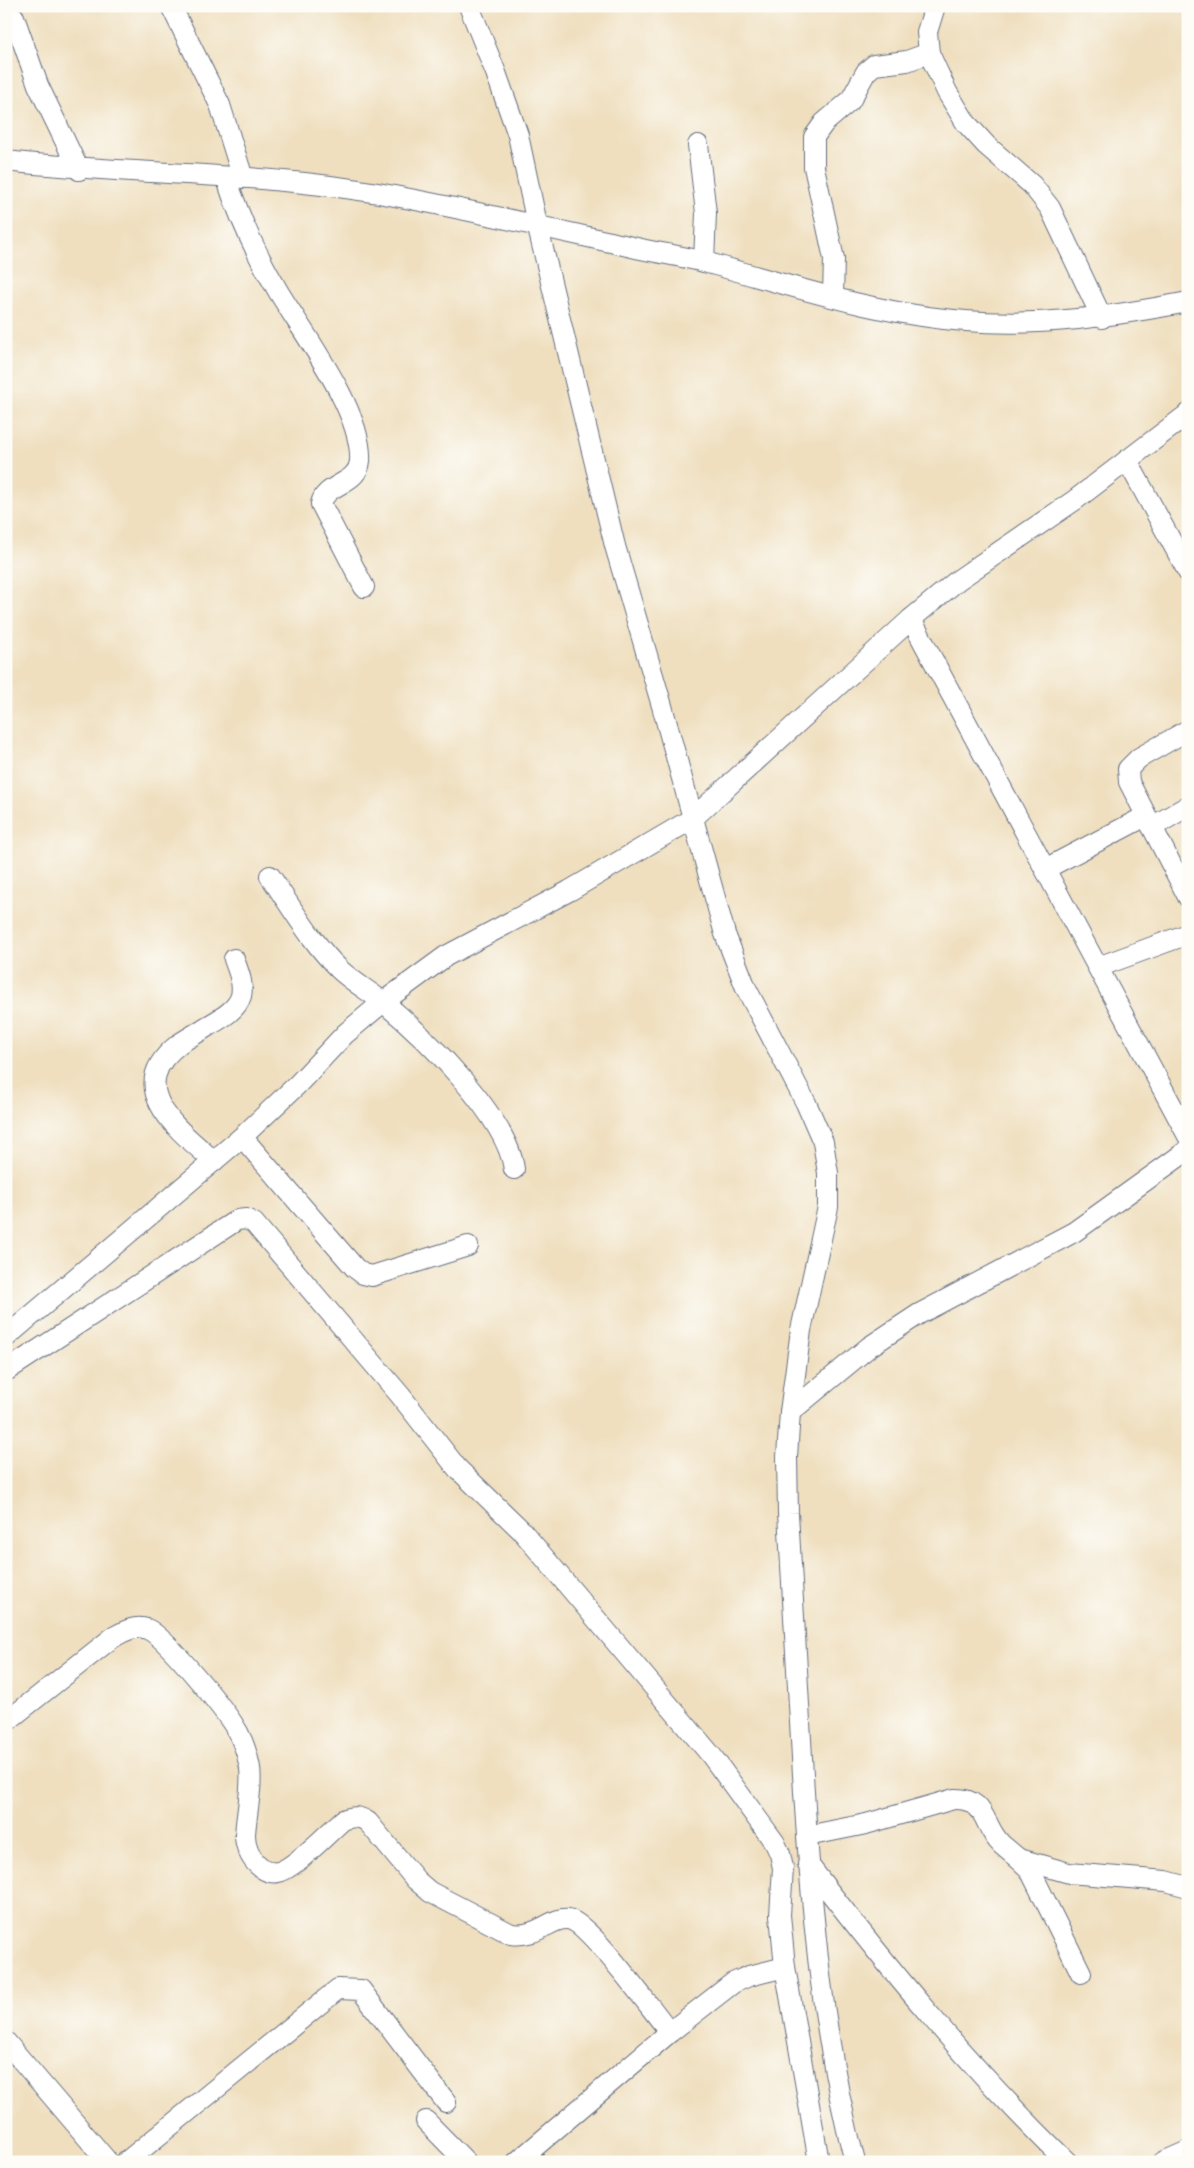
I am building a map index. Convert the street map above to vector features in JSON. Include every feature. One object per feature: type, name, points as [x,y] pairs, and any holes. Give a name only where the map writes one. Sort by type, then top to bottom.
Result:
[{"type":"street","points":[[171,6],[220,105],[234,178],[251,243],[336,386],[358,436],[360,461],[357,470],[353,477],[327,493],[322,498],[321,504],[364,587]]},
{"type":"street","points":[[469,6],[518,135],[537,224],[615,546],[662,706],[725,934],[746,988],[810,1111],[823,1142],[828,1173],[828,1207],[801,1330],[790,1412],[787,1457],[788,1512],[808,1864],[816,1958],[842,2114],[855,2162]]},
{"type":"street","points":[[935,6],[928,32],[929,53],[947,92],[966,123],[986,145],[1032,185],[1050,208],[1102,318]]},
{"type":"street","points":[[14,17],[38,85],[79,170]]},
{"type":"street","points":[[833,296],[834,259],[814,167],[814,137],[824,124],[850,101],[866,72],[874,66],[907,61],[929,53]]},
{"type":"street","points":[[698,146],[706,213],[704,262]]},
{"type":"street","points":[[6,162],[79,170],[293,182],[376,193],[537,224],[704,262],[897,312],[966,321],[1032,323],[1102,318],[1188,302]]},
{"type":"street","points":[[6,1337],[242,1137],[297,1085],[344,1034],[383,1002],[446,956],[568,890],[692,819],[910,619],[958,580],[1075,500],[1188,414]]},
{"type":"street","points":[[1126,460],[1188,572]]},
{"type":"street","points":[[910,619],[1188,1136]]},
{"type":"street","points":[[1188,730],[1139,758],[1128,769],[1129,782],[1188,897]]},
{"type":"street","points":[[1045,869],[1149,821],[1188,806]]},
{"type":"street","points":[[270,876],[328,957],[342,971],[383,1002],[441,1058],[495,1122],[512,1156],[514,1169]]},
{"type":"street","points":[[1098,967],[1188,934]]},
{"type":"street","points":[[214,1161],[170,1122],[159,1105],[154,1091],[155,1078],[163,1060],[179,1045],[232,1009],[241,997],[242,983],[234,959]]},
{"type":"street","points":[[242,1137],[355,1268],[364,1274],[372,1276],[468,1246]]},
{"type":"street","points":[[790,1412],[869,1346],[919,1314],[1074,1232],[1188,1150]]},
{"type":"street","points":[[6,1371],[237,1220],[246,1219],[254,1223],[400,1395],[457,1468],[520,1530],[705,1748],[775,1843],[780,1854],[782,1868],[780,1915],[785,1967],[819,2162]]},
{"type":"street","points":[[6,1722],[112,1638],[131,1628],[146,1628],[158,1634],[171,1649],[232,1723],[244,1744],[250,1765],[245,1838],[248,1852],[256,1863],[267,1872],[278,1872],[290,1867],[343,1820],[352,1816],[361,1817],[368,1822],[416,1880],[430,1892],[511,1934],[522,1936],[534,1933],[567,1919],[578,1922],[594,1938],[670,2032]]},
{"type":"street","points":[[807,1836],[866,1824],[954,1798],[966,1798],[976,1804],[1000,1843],[1020,1859],[1039,1886],[1081,1973]]},
{"type":"street","points":[[1020,1859],[1069,1873],[1166,1881],[1188,1887]]},
{"type":"street","points":[[808,1864],[859,1930],[974,2066],[1067,2162]]},
{"type":"street","points":[[516,2162],[670,2032],[733,1983],[749,1976],[785,1967]]},
{"type":"street","points":[[126,2162],[338,1989],[361,1990],[446,2102]]},
{"type":"street","points":[[6,2042],[108,2162]]},
{"type":"street","points":[[426,2121],[466,2162]]},
{"type":"street","points":[[1163,2162],[1188,2151]]}]
